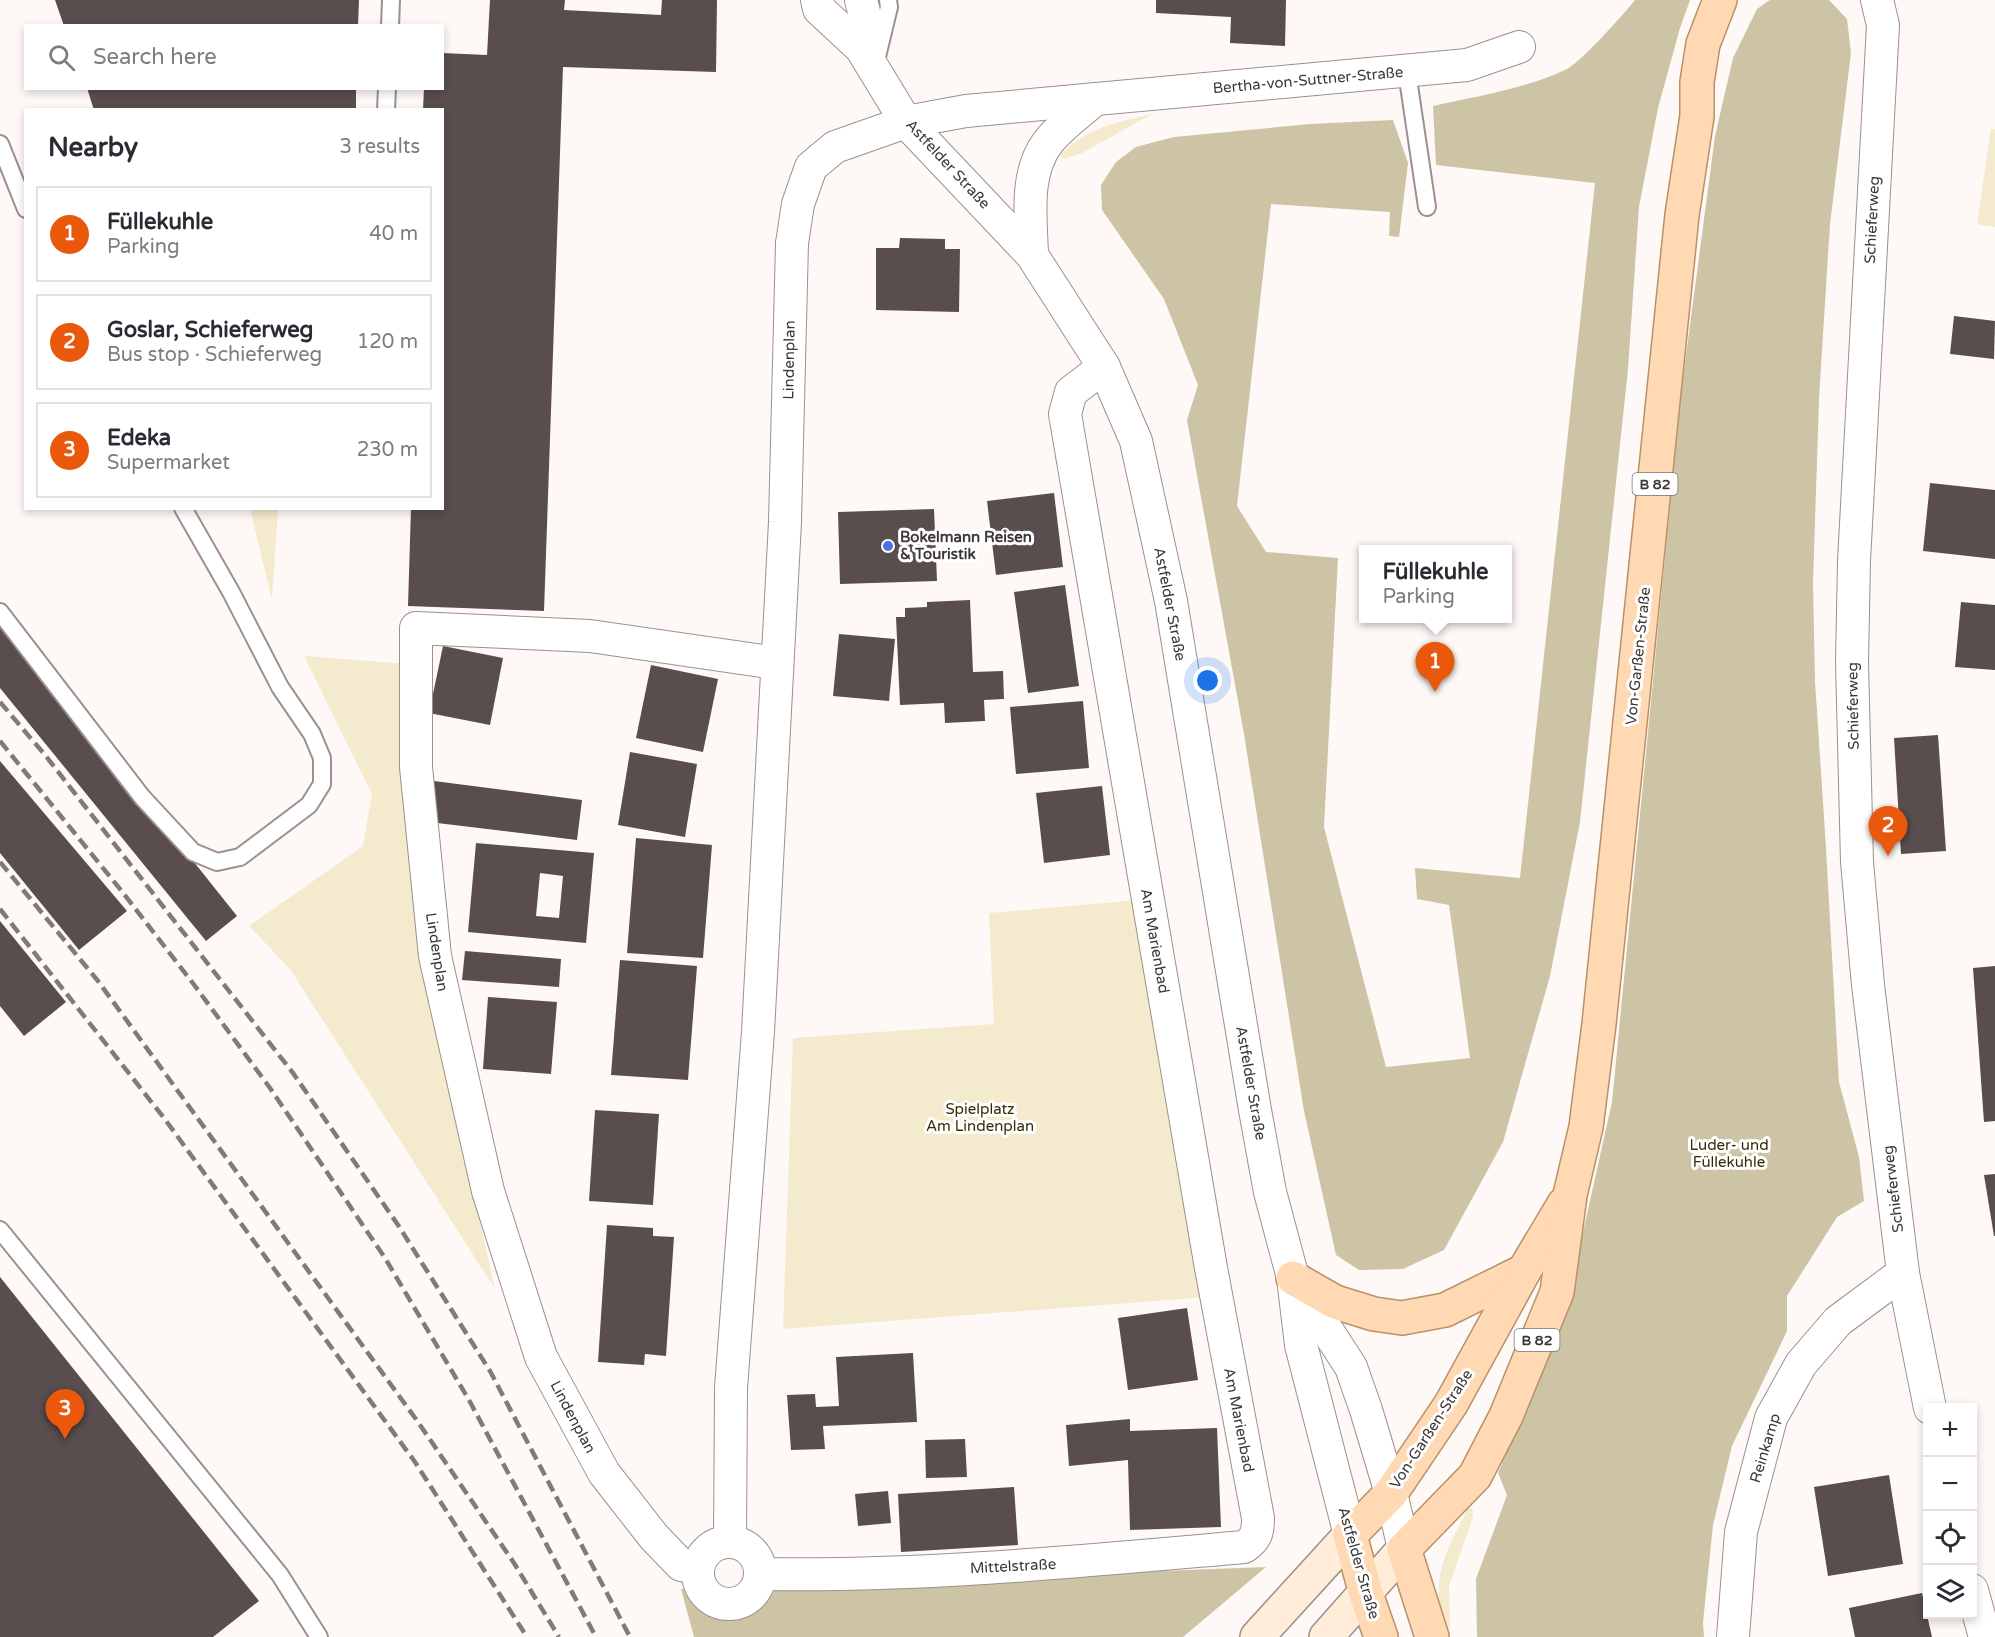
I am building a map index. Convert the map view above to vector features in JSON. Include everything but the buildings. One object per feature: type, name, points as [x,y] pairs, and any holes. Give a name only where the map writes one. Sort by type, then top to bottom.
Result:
[{"type":"main road","name":"Von-Garßen-Straße","points":[[1326,1637],[1404,1550],[1475,1476],[1506,1416],[1557,1292],[1570,1195],[1586,1127],[1600,1012],[1682,215],[1697,116],[1697,82],[1703,44],[1720,0]]},
{"type":"main road","name":"Von-Garßen-Straße","points":[[1697,116],[1742,0]]},
{"type":"main road","name":"Von-Garßen-Straße","points":[[1257,1637],[1391,1493],[1451,1404],[1524,1271],[1570,1195]]},
{"type":"main road","points":[[1293,1278],[1335,1302],[1374,1314],[1402,1318],[1445,1310],[1524,1271]]},
{"type":"main road","name":"Astfelder Straße","points":[[1350,1535],[1366,1594],[1381,1637]]},
{"type":"main road","name":"Astfelder Straße","points":[[1404,1550],[1432,1637]]},
{"type":"street","name":"Astfelder Straße","points":[[817,0],[819,9],[868,59],[906,122],[1032,255],[1104,367],[1136,441],[1171,601],[1270,1192],[1293,1278],[1301,1345],[1350,1535]]},
{"type":"street","points":[[861,0],[868,59]]},
{"type":"street","name":"Schieferweg","points":[[1877,0],[1883,25],[1854,561],[1852,662],[1857,862],[1868,985],[1903,1273],[1929,1403]]},
{"type":"street","name":"Bertha-von-Suttner-Straße","points":[[906,122],[966,111],[1467,65],[1519,47]]},
{"type":"street","points":[[1032,255],[1030,199],[1035,169],[1048,141],[1095,99]]},
{"type":"street","name":"Lindenplan","points":[[730,1542],[731,1388],[758,1032],[785,522],[792,243],[798,204],[811,167],[835,147],[906,122]]},
{"type":"street","name":"Am Marienbad","points":[[1104,367],[1071,392],[1065,414],[1211,1268],[1258,1518],[1258,1532]]},
{"type":"street","name":"Lindenplan","points":[[698,1567],[681,1565],[654,1538],[603,1473],[541,1357],[488,1191],[435,956],[416,767],[416,628],[590,636],[776,663]]},
{"type":"street","name":"Reinkamp","points":[[1733,1637],[1741,1532],[1771,1418],[1801,1364],[1838,1321],[1903,1273]]},
{"type":"street","name":"Astfelder Straße","points":[[1293,1278],[1351,1367],[1391,1493],[1404,1550]]},
{"type":"street","name":"Mittelstraße","points":[[760,1574],[832,1575],[1082,1561],[1244,1547],[1253,1541],[1258,1532]]},
{"type":"street","points":[[730,1542],[742,1544],[752,1551],[758,1562],[760,1574],[757,1586],[750,1597],[738,1603],[725,1604],[713,1600],[704,1592],[698,1580],[698,1567],[702,1556],[711,1547],[717,1543],[730,1542]]},
{"type":"street","points":[[1977,1608],[1985,1637]]},
{"type":"lane","points":[[390,24],[392,0]]},
{"type":"lane","points":[[868,59],[889,7],[888,0]]},
{"type":"lane","points":[[1407,72],[1427,207]]},
{"type":"lane","points":[[386,108],[387,90]]},
{"type":"lane","points":[[0,144],[24,204]]},
{"type":"lane","points":[[0,612],[142,797],[193,852],[217,862],[240,857],[309,805],[322,784],[322,758],[312,734],[280,687],[231,592],[184,510]]},
{"type":"lane","points":[[0,1230],[280,1575],[319,1637]]},
{"type":"green space","points":[[1635,0],[1690,0],[1658,108],[1639,207],[1628,369],[1580,822],[1550,976],[1503,1142],[1444,1250],[1403,1269],[1359,1270],[1336,1255],[1304,1111],[1244,734],[1187,420],[1198,385],[1164,299],[1102,210],[1101,185],[1116,162],[1136,147],[1174,137],[1310,124],[1393,120],[1408,163],[1399,237],[1389,236],[1390,212],[1271,204],[1237,506],[1266,552],[1338,558],[1324,827],[1386,1067],[1470,1058],[1449,905],[1417,899],[1415,868],[1520,878],[1595,183],[1436,165],[1433,106],[1518,87],[1567,69],[1592,48]]},
{"type":"green space","name":"Luder- und Füllekuhle","points":[[1770,0],[1829,0],[1847,19],[1851,53],[1830,224],[1819,399],[1813,584],[1815,681],[1839,1082],[1859,1157],[1864,1201],[1837,1217],[1787,1296],[1787,1331],[1732,1446],[1713,1525],[1703,1622],[1704,1637],[1477,1637],[1476,1579],[1507,1495],[1498,1473],[1565,1313],[1612,1102],[1681,393],[1715,136],[1733,58],[1757,9]]},
{"type":"green space","points":[[1154,113],[1082,153],[1064,159],[1060,155],[1093,131]]},
{"type":"green space","points":[[1991,129],[1995,129],[1995,227],[1977,224]]},
{"type":"green space","points":[[250,510],[278,510],[272,600]]},
{"type":"green space","points":[[304,656],[409,664],[449,1085],[495,1289],[290,969],[249,926],[363,846],[372,794]]},
{"type":"green space","name":"Spielplatz Am Lindenplan","points":[[1139,900],[1209,1297],[783,1329],[793,1038],[994,1024],[989,913]]},
{"type":"green space","points":[[1468,1508],[1472,1509],[1473,1517],[1449,1586],[1450,1627],[1446,1633],[1441,1614],[1439,1582],[1446,1554]]},
{"type":"green space","points":[[1266,1567],[1183,1637],[694,1637],[681,1589]]},
{"type":"railway","points":[[0,702],[45,755],[293,1073],[398,1225],[490,1371],[630,1637]]},
{"type":"railway","points":[[0,741],[192,982],[270,1088],[385,1258],[469,1400],[596,1637]]},
{"type":"railway","points":[[0,862],[98,981],[418,1422],[514,1563],[559,1637]]},
{"type":"railway","points":[[0,909],[164,1118],[415,1462],[527,1637]]},
{"type":"place","name":"Bokelmann Reisen & Touristik","points":[[888,546]]},
{"type":"place","name":"Füllekuhle","points":[[1435,692]]},
{"type":"place","name":"Goslar, Schieferweg","points":[[1888,856]]},
{"type":"place","name":"Edeka","points":[[65,1439]]}]
